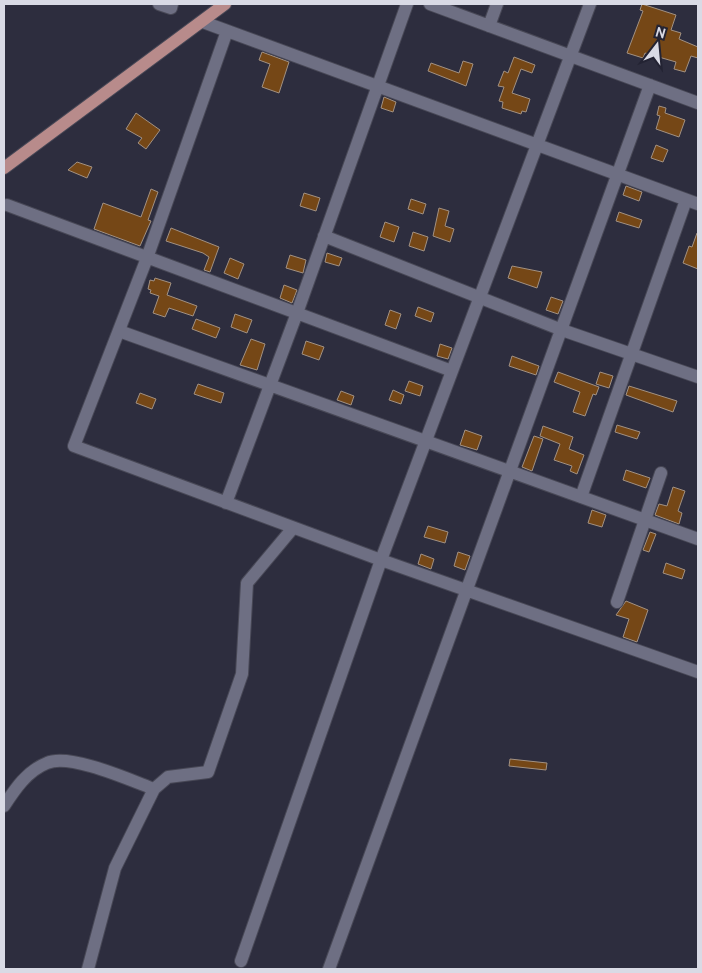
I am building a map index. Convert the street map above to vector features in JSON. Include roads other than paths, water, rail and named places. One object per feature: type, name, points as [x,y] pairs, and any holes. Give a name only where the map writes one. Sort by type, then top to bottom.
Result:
[{"type":"main road","points":[[4,168],[226,4]]},
{"type":"street","points":[[159,4],[171,8],[172,4]]},
{"type":"street","points":[[226,503],[297,313],[407,4]]},
{"type":"street","points":[[430,4],[698,103]]},
{"type":"street","points":[[489,26],[497,4]]},
{"type":"street","points":[[240,961],[381,560],[590,4]]},
{"type":"street","points":[[203,22],[377,88],[692,202],[632,354],[581,497]]},
{"type":"street","points":[[226,31],[147,258],[74,446],[381,560],[698,672]]},
{"type":"street","points":[[329,969],[468,591],[650,85]]},
{"type":"street","points":[[7,205],[452,371]]},
{"type":"street","points":[[324,236],[562,330],[698,378]]},
{"type":"street","points":[[119,331],[698,539]]},
{"type":"street","points":[[616,602],[661,473]]},
{"type":"street","points":[[88,969],[114,868],[154,789],[168,777],[208,772],[242,674],[247,583],[293,528]]},
{"type":"street","points":[[4,806],[19,783],[48,762],[84,763],[154,789]]}]
